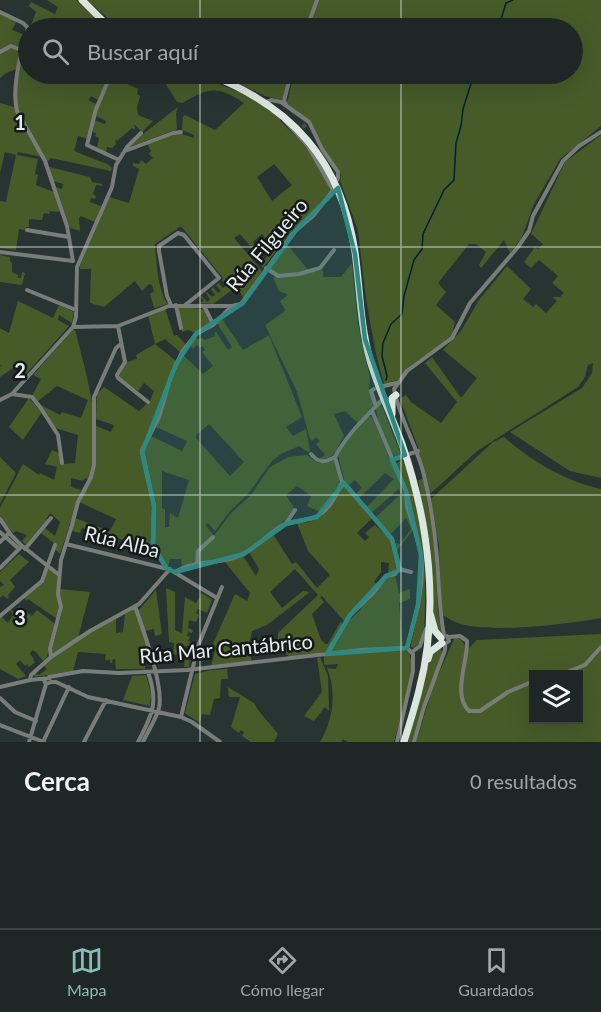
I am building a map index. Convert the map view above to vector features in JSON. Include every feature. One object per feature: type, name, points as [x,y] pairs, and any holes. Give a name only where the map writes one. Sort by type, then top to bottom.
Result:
[{"type":"highway","points":[[82,0],[99,18]]},
{"type":"highway","points":[[232,84],[266,102],[307,140],[336,187],[348,216],[355,254],[364,339],[410,469],[425,536],[429,610],[423,672]]},
{"type":"highway","points":[[381,391],[395,394],[392,399],[392,419]]},
{"type":"highway","points":[[404,742],[430,652],[444,639],[435,631],[429,610]]},
{"type":"street","points":[[311,18],[316,0]]},
{"type":"street","points":[[0,12],[18,21]]},
{"type":"street","points":[[0,52],[11,45],[18,48]]},
{"type":"street","points":[[18,73],[15,96],[17,111],[45,161],[67,226],[73,261],[77,267]]},
{"type":"street","points":[[107,84],[96,109],[87,145],[119,160]]},
{"type":"street","points":[[286,106],[284,101],[288,84]]},
{"type":"street","points":[[266,102],[276,100],[309,122],[322,149],[338,172],[336,187]]},
{"type":"street","points":[[124,152],[173,133],[182,132]]},
{"type":"street","points":[[376,406],[371,392],[381,391],[397,383],[418,362],[452,339],[470,303],[529,231],[533,216],[563,161],[579,146],[601,132]]},
{"type":"street","points":[[0,400],[12,394],[73,327],[76,310],[77,267],[112,187],[119,160],[141,133]]},
{"type":"street","name":"Rúa Filgueiro","points":[[73,327],[118,326],[173,305],[232,306],[244,302],[293,233],[314,215],[336,187]]},
{"type":"street","points":[[27,230],[69,237]]},
{"type":"street","points":[[180,328],[173,305],[167,296],[159,250],[161,244],[178,233],[184,235],[219,278],[184,306]]},
{"type":"street","points":[[266,268],[278,276],[300,274],[320,268],[334,250]]},
{"type":"street","points":[[0,252],[73,261]]},
{"type":"street","points":[[27,290],[76,310]]},
{"type":"street","points":[[204,306],[213,325]]},
{"type":"street","points":[[218,598],[168,569],[153,546],[154,506],[142,450],[159,417],[171,376],[182,352],[196,334],[213,325],[232,306]]},
{"type":"street","points":[[118,326],[125,362],[117,375],[118,378],[148,402]]},
{"type":"street","points":[[51,657],[50,650],[61,607],[58,594],[61,560],[78,502],[91,477],[94,465],[94,397],[116,348],[121,344]]},
{"type":"street","points":[[397,383],[395,394],[418,451],[435,531],[440,616],[446,650],[424,707],[414,742]]},
{"type":"street","points":[[311,454],[318,462],[335,457],[349,434],[376,406],[381,391]]},
{"type":"street","points":[[12,394],[32,397],[40,407],[58,435],[62,463]]},
{"type":"street","points":[[372,411],[406,491],[408,511],[416,530],[421,555],[422,573],[410,650],[413,671],[397,742]]},
{"type":"street","points":[[392,460],[418,451]]},
{"type":"street","points":[[335,457],[342,482],[392,539],[399,569]]},
{"type":"street","points":[[286,524],[317,517],[332,502],[342,482]]},
{"type":"street","points":[[175,572],[197,563],[232,559],[244,554],[286,524],[295,510]]},
{"type":"street","points":[[0,568],[51,518]]},
{"type":"street","points":[[0,519],[22,548]]},
{"type":"street","points":[[0,532],[59,574]]},
{"type":"street","points":[[0,542],[9,533]]},
{"type":"street","points":[[197,563],[198,551],[213,537]]},
{"type":"street","name":"Rúa Alba","points":[[66,544],[168,569]]},
{"type":"street","points":[[0,616],[42,581],[55,545]]},
{"type":"street","points":[[30,680],[31,675],[51,657],[90,631],[135,606],[168,569]]},
{"type":"street","points":[[399,569],[411,572]]},
{"type":"street","points":[[327,654],[350,615],[374,592],[386,576],[394,574],[399,569]]},
{"type":"street","points":[[181,717],[198,646],[222,586]]},
{"type":"street","points":[[135,606],[148,645],[159,692],[155,711],[143,742]]},
{"type":"street","points":[[410,650],[420,646],[428,626]]},
{"type":"street","points":[[444,639],[460,636],[467,641],[462,688],[464,704],[469,711],[480,711],[508,692],[529,683]]},
{"type":"street","points":[[574,670],[585,665],[601,647]]},
{"type":"street","name":"Rúa Mar Cantábrico","points":[[0,687],[30,680],[47,681],[74,672],[193,670],[361,650],[410,650]]},
{"type":"street","points":[[138,742],[155,711],[154,693],[148,672]]},
{"type":"street","points":[[29,742],[47,681],[69,687],[86,696],[181,717],[220,742]]},
{"type":"street","points":[[0,725],[43,742],[69,687]]},
{"type":"street","points":[[410,687],[415,705]]},
{"type":"street","points":[[0,698],[11,710],[36,721]]},
{"type":"street","points":[[84,742],[106,700]]},
{"type":"highlighted area","points":[[338,188],[355,254],[365,339],[405,455],[392,460],[406,491],[421,555],[418,605],[407,648],[327,654],[350,615],[386,576],[400,570],[392,539],[344,483],[317,517],[286,524],[244,554],[175,572],[167,569],[153,546],[154,506],[142,453],[176,364],[196,334],[243,303],[296,230]]},
{"type":"green space","points":[[47,0],[76,0],[95,18],[34,18],[36,12],[29,6],[31,2],[55,14],[58,7]]},
{"type":"green space","points":[[87,0],[315,0],[309,18],[108,18]]},
{"type":"green space","points":[[317,0],[601,0],[601,126],[560,159],[534,204],[522,237],[510,253],[504,240],[481,268],[479,265],[486,252],[476,244],[469,244],[438,283],[446,292],[436,305],[455,322],[452,335],[448,341],[417,361],[398,380],[384,384],[366,299],[358,230],[340,181],[341,175],[319,141],[309,120],[287,103],[292,84],[583,84],[583,18],[312,18]]},
{"type":"green space","points":[[0,13],[16,22],[12,30],[18,32],[18,47],[10,45],[0,51]]},
{"type":"green space","points":[[12,46],[18,50],[17,69],[0,78],[0,54]]},
{"type":"green space","points":[[18,70],[18,84],[105,84],[98,100],[91,96],[88,100],[96,104],[88,139],[78,136],[74,151],[107,164],[112,168],[111,171],[51,158],[47,162],[20,116],[16,90]]},
{"type":"green space","points":[[108,84],[127,84],[138,89],[137,94],[140,96],[137,107],[138,115],[153,121],[142,132],[134,124],[134,130],[132,128],[117,141],[115,139],[116,144],[112,148],[107,147],[106,152],[97,148],[99,138],[93,132],[94,120],[105,124],[106,121],[96,116],[99,103]]},
{"type":"green space","points":[[166,84],[219,84],[254,98],[279,116],[281,122],[310,150],[331,189],[311,215],[294,228],[263,268],[250,250],[264,260],[267,257],[260,247],[268,241],[262,234],[253,242],[256,247],[252,248],[240,234],[234,238],[262,271],[244,298],[236,287],[213,304],[199,303],[204,301],[202,296],[207,302],[210,299],[207,292],[212,297],[215,295],[211,289],[213,287],[218,293],[221,291],[216,285],[219,283],[223,288],[226,286],[223,278],[181,226],[155,244],[160,284],[168,304],[154,308],[150,294],[154,291],[152,285],[149,284],[142,291],[135,281],[104,307],[90,303],[91,269],[80,269],[80,266],[109,197],[129,203],[139,169],[133,166],[133,163],[139,164],[141,160],[146,164],[153,158],[149,154],[151,151],[147,143],[179,133],[194,138],[194,135],[182,130],[185,115],[215,130],[244,103],[220,91],[207,91],[183,103],[177,102]],"holes":[[[274,164],[292,185],[272,201],[257,177]]]},
{"type":"green space","points":[[239,84],[287,84],[282,100],[265,96]]},
{"type":"green space","points":[[0,103],[14,107],[42,157],[18,152],[17,155],[38,159],[35,174],[38,175],[36,185],[54,192],[60,212],[44,213],[42,220],[29,219],[29,227],[25,230],[19,229],[16,250],[0,248],[0,201],[6,202],[16,155],[5,152],[0,173]]},
{"type":"green space","points":[[178,107],[177,129],[130,147],[143,134]]},
{"type":"green space","points":[[601,135],[601,478],[570,471],[510,432],[582,388],[592,373],[593,363],[588,365],[585,377],[578,387],[477,451],[430,494],[418,447],[400,399],[406,395],[411,402],[441,423],[457,402],[425,363],[432,357],[461,398],[477,378],[443,350],[461,331],[479,300],[507,266],[531,289],[523,299],[533,307],[536,304],[546,313],[557,301],[552,297],[560,297],[564,293],[552,283],[558,276],[539,260],[531,268],[524,262],[535,247],[538,249],[543,244],[531,234],[565,162]]},
{"type":"green space","points":[[49,167],[90,177],[92,182],[102,184],[102,186],[96,185],[93,194],[96,196],[95,199],[91,198],[90,202],[101,206],[95,222],[81,216],[79,218],[80,231],[70,228],[56,187],[62,189],[63,184],[53,181]]},
{"type":"green space","points":[[287,244],[308,270],[287,275],[272,271],[269,267]]},
{"type":"green space","points":[[0,255],[10,257],[12,272],[18,275],[18,278],[21,278],[22,272],[25,273],[22,285],[0,282]]},
{"type":"green space","points":[[352,263],[358,325],[370,378],[369,389],[375,405],[358,423],[345,411],[334,414],[344,436],[332,455],[318,460],[325,455],[316,444],[320,441],[316,437],[312,441],[310,439],[297,392],[265,325],[284,312],[280,301],[288,295],[279,291],[273,277],[323,270],[323,277],[341,277]]},
{"type":"green space","points":[[18,301],[53,318],[59,305],[74,312],[72,323],[59,315],[58,320],[69,326],[26,374],[22,366],[12,365],[16,366],[0,377],[0,366],[2,366],[0,365],[0,328],[9,333]]},
{"type":"green space","points":[[178,307],[203,309],[210,323],[196,333],[188,330],[182,332]]},
{"type":"green space","points":[[165,308],[174,336],[177,335],[186,345],[180,352],[165,339],[155,344],[148,315]]},
{"type":"green space","points":[[222,319],[243,350],[269,335],[302,417],[286,427],[293,436],[306,429],[310,451],[299,446],[272,461],[248,494],[231,510],[215,531],[208,523],[205,525],[213,534],[197,551],[195,563],[182,566],[181,559],[170,559],[168,567],[154,545],[155,511],[143,454],[151,436],[182,451],[187,441],[156,427],[172,375],[182,354],[203,374],[213,366],[202,352],[205,350],[203,346],[200,348],[197,345],[193,349],[190,345],[196,337],[205,340],[215,336],[214,332],[216,332],[228,350],[232,347],[217,323]],"holes":[[[209,424],[244,462],[230,476],[196,438],[196,435]],[[162,471],[189,480],[178,518],[170,513],[169,527],[165,527],[165,510],[162,508]]]},
{"type":"green space","points":[[75,330],[89,385],[95,425],[95,444],[88,479],[85,478],[83,481],[71,478],[71,487],[81,490],[60,554],[55,549],[56,545],[41,533],[45,528],[55,536],[60,522],[50,513],[26,545],[22,541],[27,535],[16,531],[13,533],[0,518],[0,508],[23,464],[39,475],[40,473],[54,480],[57,467],[45,464],[52,450],[59,453],[62,464],[75,463],[78,435],[55,428],[39,404],[60,415],[62,412],[81,418],[88,400],[57,386],[38,401],[32,396],[41,379],[33,375]]},
{"type":"green space","points":[[155,344],[176,361],[154,427],[141,450],[152,503],[152,549],[104,534],[103,537],[86,532],[86,529],[82,528],[80,533],[72,531],[75,518],[110,531],[116,519],[79,502],[96,463],[96,426],[111,432],[114,425],[96,419],[97,392],[104,387],[139,411],[150,401],[154,391],[144,383],[138,391],[120,378],[120,374],[127,362],[137,359],[136,355]]},
{"type":"green space","points":[[29,398],[42,412],[23,440],[9,427]]},
{"type":"green space","points":[[381,404],[401,454],[394,456],[382,434],[376,409]]},
{"type":"green space","points":[[369,415],[373,419],[404,491],[413,530],[397,550],[396,543],[400,544],[411,529],[406,518],[390,535],[375,518],[401,494],[399,489],[371,513],[367,507],[394,479],[385,473],[359,498],[355,495],[362,488],[355,480],[348,486],[345,483],[338,455],[345,441]]},
{"type":"green space","points":[[504,437],[549,469],[574,481],[601,489],[601,618],[549,625],[489,628],[458,623],[441,614],[439,546],[431,499],[493,442]]},
{"type":"green space","points":[[307,455],[319,463],[332,460],[336,462],[339,478],[338,489],[322,513],[307,506],[311,496],[297,486],[286,495],[294,508],[267,538],[231,558],[198,562],[198,552],[209,542],[232,512],[251,495],[270,467],[288,457]]},
{"type":"green space","points":[[0,457],[16,473],[0,504]]},
{"type":"green space","points":[[402,459],[418,512],[425,568],[424,629],[421,640],[414,648],[411,644],[418,614],[422,555],[409,507],[408,493],[396,464]]},
{"type":"green space","points":[[423,479],[434,539],[438,612],[442,634],[438,632],[433,611],[431,550],[418,480]]},
{"type":"green space","points":[[343,485],[372,518],[357,533],[365,541],[369,537],[365,533],[375,525],[392,540],[398,569],[388,573],[389,563],[381,562],[381,572],[374,582],[378,586],[344,621],[322,596],[320,597],[324,602],[312,614],[321,640],[328,644],[341,621],[343,624],[326,652],[289,657],[285,652],[284,642],[278,642],[278,633],[318,595],[295,569],[270,592],[282,608],[303,591],[310,592],[267,625],[252,631],[248,650],[251,662],[211,666],[216,647],[212,646],[235,594],[247,601],[250,593],[225,562],[243,556],[256,576],[259,569],[249,552],[273,534],[292,564],[296,562],[317,588],[330,575],[308,551],[297,523],[310,522],[323,515]]},
{"type":"green space","points":[[19,554],[29,562],[10,580],[15,587],[8,595],[9,597],[7,599],[3,595],[0,598],[0,587],[4,585],[0,581],[0,572]]},
{"type":"green space","points":[[50,569],[57,575],[59,607],[57,619],[24,598],[44,581]]},
{"type":"green space","points":[[395,575],[399,593],[410,589],[410,598],[399,603],[403,647],[329,653],[348,622],[361,609],[360,607],[386,578]]},
{"type":"green space","points":[[166,588],[175,592],[175,630],[182,633],[185,597],[196,603],[202,593],[212,600],[207,613],[198,609],[196,613],[199,615],[196,622],[189,620],[188,628],[193,630],[192,633],[188,632],[187,636],[190,637],[188,641],[191,642],[190,646],[185,646],[185,658],[190,660],[189,667],[184,667],[185,659],[177,661],[177,656],[181,654],[173,655],[174,643],[169,642]]},
{"type":"green space","points":[[59,589],[90,592],[78,638],[53,654],[51,653],[62,612]]},
{"type":"green space","points":[[156,590],[162,634],[155,636],[154,629],[145,631],[138,611]]},
{"type":"green space","points":[[19,606],[32,616],[37,610],[55,624],[47,657],[43,661],[32,650],[30,654],[35,662],[29,667],[20,660],[16,664],[26,676],[18,679],[0,669],[0,618],[2,617],[8,623],[13,615],[10,610],[16,612]]},
{"type":"green space","points":[[132,609],[136,611],[149,652],[150,657],[146,657],[145,669],[116,669],[115,659],[110,663],[110,660],[105,660],[106,654],[78,652],[73,671],[35,677],[33,675],[35,673],[39,675],[47,669],[43,665],[48,660],[85,635],[116,618],[116,633],[123,632],[125,614]]},
{"type":"green space","points":[[601,634],[601,742],[416,742],[434,684],[455,637],[463,642],[466,651],[477,640]]},
{"type":"green space","points":[[441,646],[442,655],[412,742],[408,742],[431,653]]},
{"type":"green space","points":[[404,650],[410,656],[411,674],[394,742],[348,742],[343,739],[341,742],[320,742],[331,716],[333,696],[327,668],[336,669],[338,664],[324,665],[324,656],[362,651]]},
{"type":"green space","points":[[320,657],[328,676],[329,711],[325,707],[314,721],[304,716],[322,692],[317,658]]},
{"type":"green space","points":[[227,669],[228,679],[221,679],[220,698],[214,699],[210,715],[202,714],[200,723],[185,713],[195,674]]},
{"type":"green space","points":[[146,675],[151,694],[150,706],[123,700],[132,676]]},
{"type":"green space","points":[[228,687],[254,703],[278,734],[274,742],[251,742],[242,736],[244,732],[241,730],[239,733],[231,727],[240,697],[229,697]]},
{"type":"waterway","points":[[502,18],[506,3],[513,0]]},
{"type":"waterway","points":[[386,380],[382,356],[383,343],[391,324],[402,314],[404,296],[414,260],[422,249],[423,234],[444,190],[454,180],[456,143],[471,84]]},
{"type":"tunnel","points":[[298,131],[309,122]]}]
